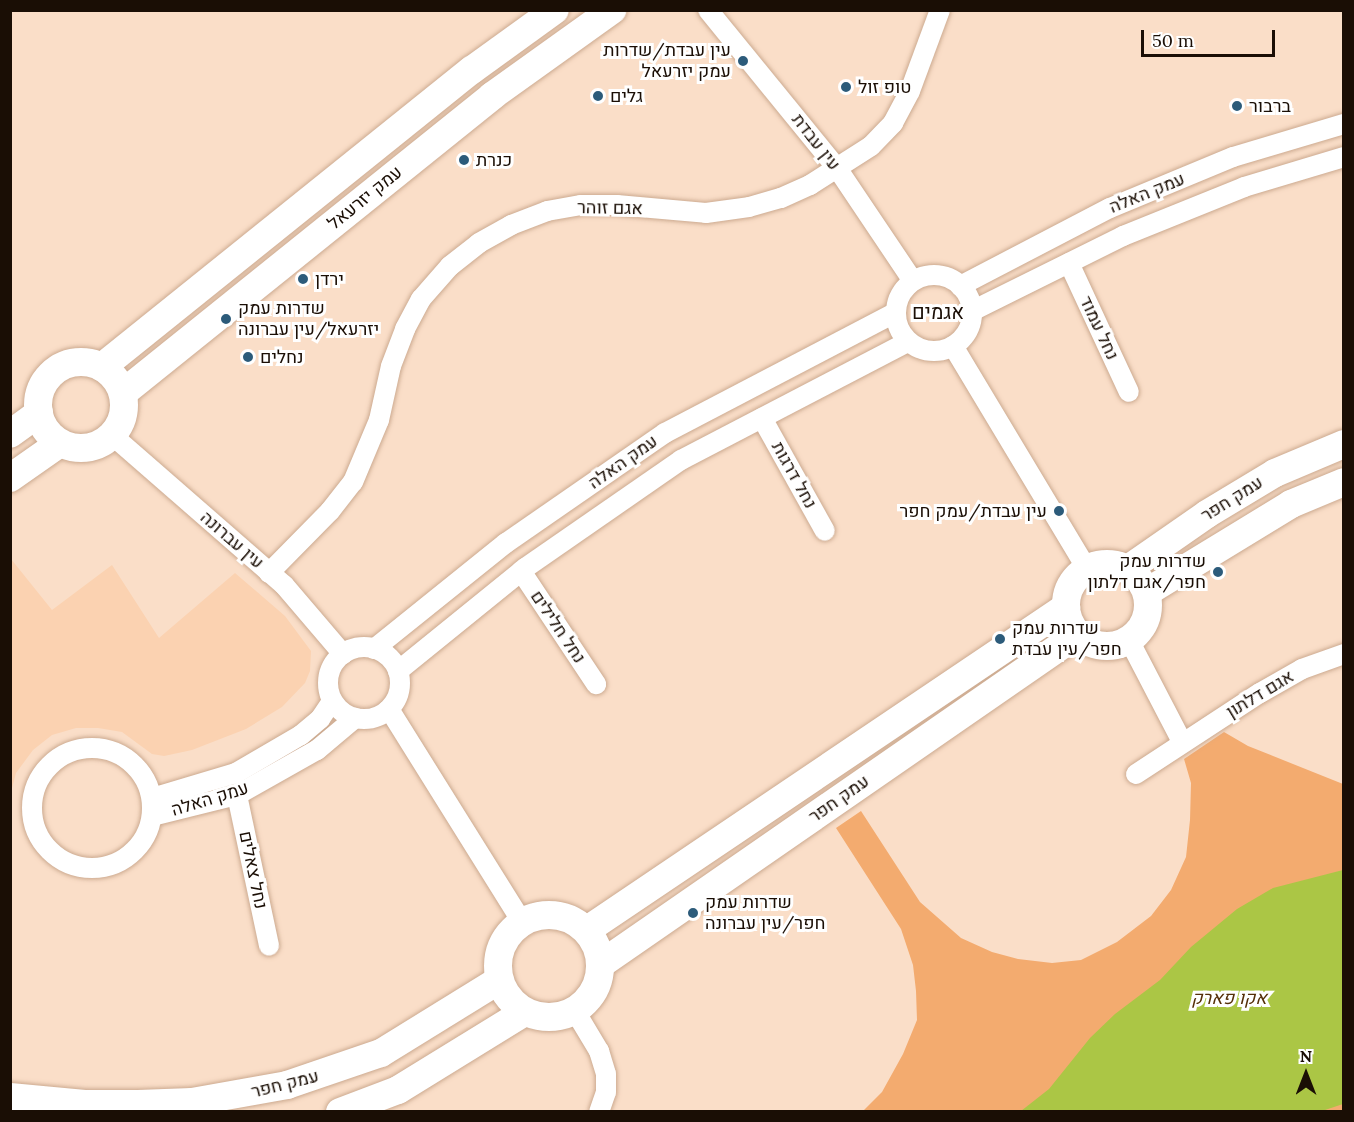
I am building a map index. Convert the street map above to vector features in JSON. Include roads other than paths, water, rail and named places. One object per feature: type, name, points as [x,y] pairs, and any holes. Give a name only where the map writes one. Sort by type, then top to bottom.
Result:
[{"type":"street","name":"עמק יזרעאל","points":[[102,367],[472,70],[555,10]]},
{"type":"street","name":"עמק יזרעאל","points":[[123,393],[492,96],[612,10]]},
{"type":"street","name":"עין עבדת","points":[[708,10],[837,168],[913,280]]},
{"type":"street","name":"אגם זוהר","points":[[269,573],[330,511],[353,482],[380,420],[391,366],[405,329],[421,299],[450,266],[479,243],[511,225],[547,211],[581,205],[617,205],[706,213],[749,207],[791,194],[810,185],[871,146],[894,123],[910,91],[939,10]]},
{"type":"street","name":"עמק האלה","points":[[960,285],[1110,207],[1233,158],[1344,124]]},
{"type":"street","name":"עמק האלה","points":[[972,311],[1123,236],[1244,187],[1344,157]]},
{"type":"street","name":"נחל עמוד","points":[[1069,263],[1129,392]]},
{"type":"street","points":[[938,275],[960,285],[969,297],[972,311],[968,331],[953,346],[935,352],[925,351],[908,342],[896,324],[895,313],[902,291],[913,280],[938,275]]},
{"type":"street","name":"עמק האלה","points":[[374,649],[506,543],[665,433],[824,348],[895,313]]},
{"type":"street","name":"עמק האלה","points":[[398,671],[521,571],[681,460],[908,342]]},
{"type":"street","points":[[953,346],[1087,569]]},
{"type":"street","points":[[79,362],[102,367],[118,382],[123,393],[123,415],[112,435],[93,447],[70,447],[60,443],[48,433],[39,413],[41,389],[56,370],[79,362]]},
{"type":"street","points":[[10,434],[39,413]]},
{"type":"street","name":"נחל דרגות","points":[[762,418],[825,531]]},
{"type":"street","name":"עין עברונה","points":[[112,435],[284,585],[343,654]]},
{"type":"street","points":[[10,478],[60,443]]},
{"type":"street","name":"עמק חפר","points":[[1128,569],[1207,514],[1275,473],[1344,444]]},
{"type":"street","name":"עמק חפר","points":[[1147,592],[1291,504],[1344,482]]},
{"type":"street","points":[[1109,564],[1128,569],[1138,577],[1147,592],[1149,603],[1144,624],[1129,640],[1108,646],[1087,641],[1072,626],[1066,607],[1071,585],[1087,569],[1109,564]]},
{"type":"street","name":"נחל חלילים","points":[[521,571],[596,684]]},
{"type":"street","name":"עמק חפר","points":[[587,930],[1066,607]]},
{"type":"street","name":"עמק חפר","points":[[601,964],[1078,634]]},
{"type":"street","points":[[1129,640],[1182,742]]},
{"type":"street","points":[[358,648],[374,649],[384,654],[398,671],[399,692],[389,709],[371,718],[355,718],[344,713],[332,701],[328,682],[330,671],[343,654],[358,648]]},
{"type":"street","name":"אגם דלתון","points":[[1136,774],[1182,742],[1302,669],[1344,654]]},
{"type":"street","name":"עמק האלה","points":[[152,807],[236,773],[301,735],[320,719],[332,701]]},
{"type":"street","points":[[389,709],[522,922]]},
{"type":"street","name":"עמק האלה","points":[[152,807],[237,795],[317,750],[355,718]]},
{"type":"street","points":[[99,747],[119,753],[135,766],[147,783],[152,807],[148,830],[138,848],[121,860],[102,867],[81,867],[62,860],[46,847],[35,829],[31,809],[34,789],[44,770],[59,757],[78,749],[99,747]]},
{"type":"street","name":"נחל צאלים","points":[[237,795],[269,946]]},
{"type":"street","points":[[538,915],[556,915],[572,920],[587,930],[599,952],[601,964],[594,991],[575,1011],[559,1017],[542,1017],[525,1012],[504,993],[499,980],[498,954],[511,930],[538,915]]},
{"type":"street","name":"עמק חפר","points":[[10,1097],[85,1104],[192,1102],[287,1085],[381,1053],[499,980]]},
{"type":"street","points":[[575,1011],[599,1051],[606,1074],[606,1092],[599,1112]]},
{"type":"street","points":[[340,1112],[398,1090],[525,1012]]},
{"type":"place","name":"עין עבדת/שדרות עמק יזרעאל","points":[[743,61]]},
{"type":"place","name":"טופ זול","points":[[846,87]]},
{"type":"place","name":"גלים","points":[[598,96]]},
{"type":"place","name":"ברבור","points":[[1237,106]]},
{"type":"place","name":"כנרת","points":[[464,160]]},
{"type":"place","name":"ירדן","points":[[303,279]]},
{"type":"place","name":"שדרות עמק יזרעאל/עין עברונה","points":[[226,319]]},
{"type":"place","name":"נחלים","points":[[248,357]]},
{"type":"place","name":"עין עבדת/עמק חפר","points":[[1059,511]]},
{"type":"place","name":"שדרות עמק חפר/אגם דלתון","points":[[1218,572]]},
{"type":"place","name":"שדרות עמק חפר/עין עבדת","points":[[1000,639]]},
{"type":"place","name":"שדרות עמק חפר/עין עברונה","points":[[693,913]]},
{"type":"district","name":"אגמים","points":[[938,311]]},
{"type":"park label","name":"אקו פארק","points":[[1229,998]]}]
